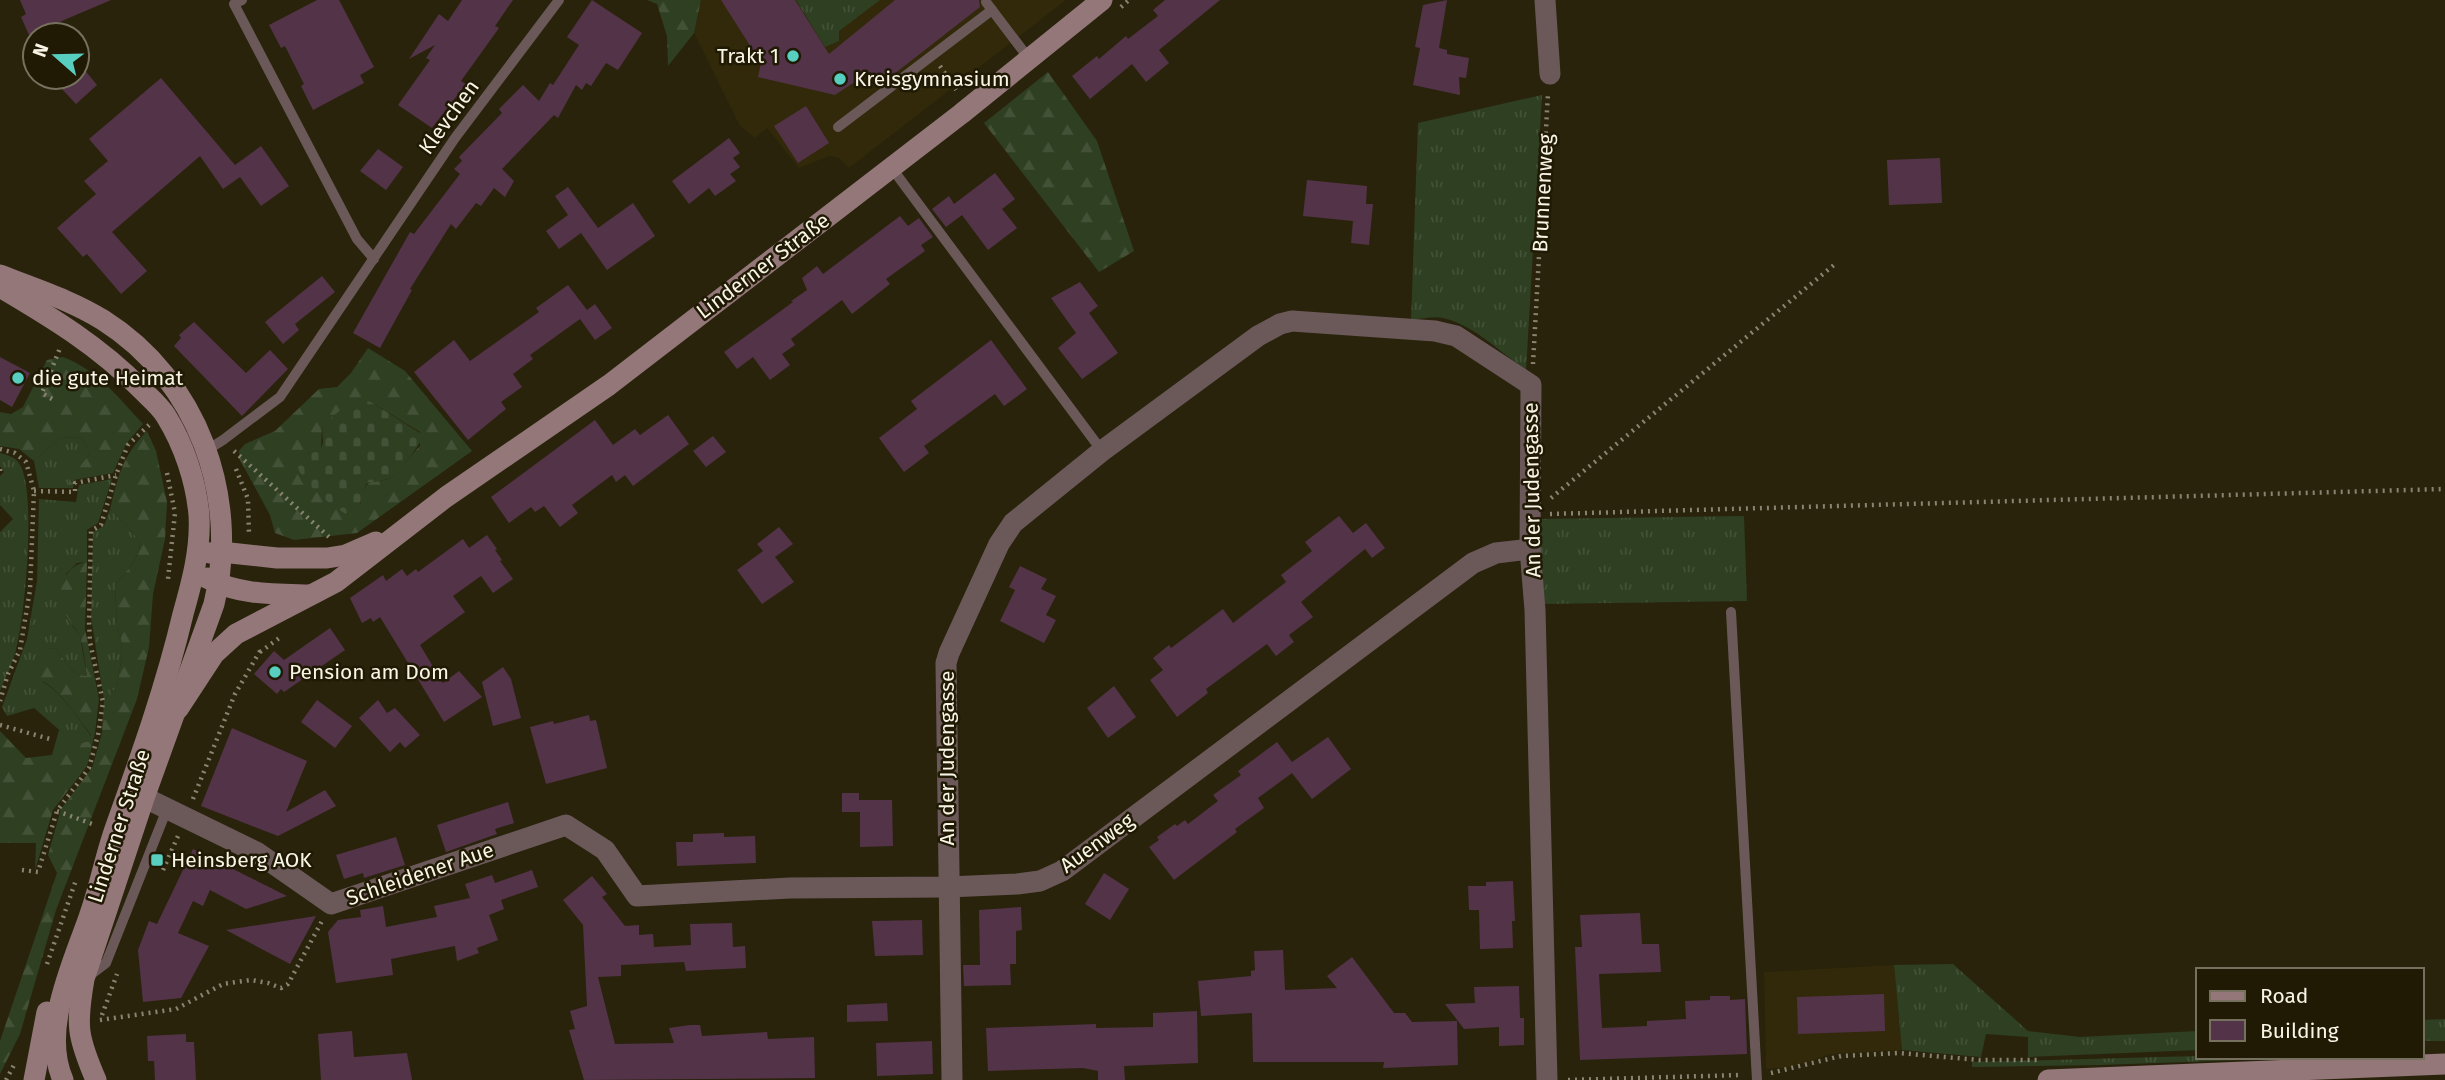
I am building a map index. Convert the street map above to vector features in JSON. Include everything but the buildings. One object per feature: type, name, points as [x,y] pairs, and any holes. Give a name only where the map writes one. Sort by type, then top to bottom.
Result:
[{"type":"main road","name":"Linderner Straße","points":[[178,709],[214,654],[236,634],[346,575],[414,520],[609,384],[1030,60],[1102,0]]},
{"type":"main road","points":[[0,275],[79,306],[106,322],[130,341],[168,381],[215,445],[222,520],[221,552]]},
{"type":"main road","points":[[0,287],[69,328],[130,378],[165,413],[190,468],[199,515],[196,563],[219,585],[246,592],[311,595]]},
{"type":"main road","name":"Linderner Straße","points":[[96,1080],[82,1049],[78,1031],[84,979],[137,794],[196,563],[221,552],[277,558],[327,558],[346,555],[375,543],[414,520]]},
{"type":"main road","name":"Linderner Straße","points":[[63,1080],[58,1069],[55,1039],[59,1009],[97,895],[115,830],[137,794],[178,709],[219,585],[221,552]]},
{"type":"main road","points":[[34,1080],[42,1028],[65,950],[86,892],[115,830]]},
{"type":"main road","points":[[2044,1070],[2445,1064]]},
{"type":"street","points":[[1545,0],[1549,74]]},
{"type":"street","name":"An der Judengasse","points":[[952,1080],[946,663],[949,653],[999,544],[1013,523],[1102,452],[1258,336],[1292,321],[1436,331],[1456,335],[1531,385],[1530,549],[1535,610],[1547,1080]]},
{"type":"street","name":"Auenweg","points":[[605,850],[637,896],[790,888],[948,887],[1040,881],[1062,871],[1473,563],[1496,553],[1530,549]]},
{"type":"street","name":"Schleidener Aue","points":[[137,794],[258,853],[331,904],[566,825],[605,850]]},
{"type":"lane","points":[[242,0],[234,4],[357,239],[374,259]]},
{"type":"lane","name":"Klevchen","points":[[215,445],[280,397],[455,138],[559,0]]},
{"type":"lane","points":[[838,127],[989,6],[1030,60]]},
{"type":"lane","points":[[891,167],[1102,452]]},
{"type":"lane","points":[[1731,612],[1757,1077]]},
{"type":"lane","points":[[84,979],[106,962],[176,814]]},
{"type":"path","points":[[945,73],[955,86]]},
{"type":"path","name":"Brunnenweg","points":[[1531,385],[1549,74]]},
{"type":"path","points":[[1531,514],[1834,265]]},
{"type":"path","points":[[52,399],[42,393],[62,343],[70,348]]},
{"type":"path","points":[[141,418],[151,432]]},
{"type":"path","points":[[22,870],[37,872],[57,811],[89,768],[98,735],[103,702],[90,642],[90,531],[101,525],[128,445]]},
{"type":"path","points":[[215,445],[248,499],[250,554]]},
{"type":"path","points":[[215,445],[333,541],[346,555]]},
{"type":"path","points":[[0,449],[15,453],[26,462],[34,491],[28,602],[20,650],[8,674],[0,701]]},
{"type":"path","points":[[167,472],[175,513],[168,580]]},
{"type":"path","points":[[34,491],[75,492],[75,483],[116,475]]},
{"type":"path","points":[[1531,514],[2445,489]]},
{"type":"path","points":[[158,879],[176,814],[235,694],[260,652],[248,627]]},
{"type":"path","points":[[0,725],[50,739]]},
{"type":"path","points":[[57,811],[90,823]]},
{"type":"path","points":[[92,837],[101,813]]},
{"type":"path","points":[[45,970],[78,873]]},
{"type":"path","points":[[100,1020],[176,1009],[223,984],[251,980],[281,988],[288,984],[331,904]]},
{"type":"path","points":[[99,1031],[100,1020],[120,964]]},
{"type":"path","points":[[1563,1080],[1757,1077],[1840,1056],[1899,1053],[1979,1060],[2044,1070]]},
{"type":"path","points":[[7,1079],[18,1056]]},
{"type":"shaded area","name":"Kreisgymnasium","points":[[701,0],[1066,0],[849,168],[839,158],[829,156],[799,168],[767,128],[755,138],[740,126],[694,33]]},
{"type":"shaded area","points":[[1894,965],[1902,1050],[1832,1054],[1790,1067],[1766,1069],[1764,972]]},
{"type":"green space","points":[[647,0],[701,0],[694,33],[668,66],[667,36],[657,4]]},
{"type":"green space","points":[[796,0],[880,0],[839,31],[839,41],[825,47]]},
{"type":"green space","points":[[1048,72],[1097,141],[1134,251],[1099,272],[984,123]]},
{"type":"green space","points":[[1542,95],[1526,371],[1466,327],[1436,317],[1411,320],[1418,123]]},
{"type":"green space","points":[[368,348],[405,371],[472,451],[357,533],[294,540],[275,533],[270,515],[239,458],[239,451],[245,444],[275,431],[319,389],[337,387],[351,373]],"holes":[[[371,402],[420,432],[420,446],[391,478],[368,483],[361,494],[361,503],[347,515],[335,505],[306,454],[321,451],[322,425]]]},
{"type":"green space","points":[[63,357],[96,377],[143,424],[126,444],[113,473],[74,480],[73,488],[69,488],[69,474],[90,454],[81,437],[60,438],[34,461],[19,449],[0,446],[0,412],[11,414],[23,407],[47,360]]},
{"type":"green space","points":[[359,399],[371,402],[423,437],[394,476],[367,483],[353,518],[310,485],[298,469],[296,461],[306,454],[320,451],[323,443],[322,425]]},
{"type":"green space","points":[[147,431],[156,451],[167,502],[165,539],[153,594],[149,647],[137,699],[56,910],[20,1034],[0,1074],[0,1041],[57,873],[48,855],[61,809],[92,768],[102,733],[104,700],[117,687],[122,655],[121,637],[117,627],[115,586],[134,561],[140,546],[132,531],[110,509],[122,467]]},
{"type":"green space","points":[[81,437],[90,454],[70,474],[69,488],[39,488],[34,461],[60,438]]},
{"type":"green space","points":[[0,453],[19,463],[24,477],[28,551],[20,629],[14,657],[0,691],[0,532],[13,519],[0,505],[0,476],[4,472],[0,466]]},
{"type":"green space","points":[[112,479],[98,523],[87,530],[87,562],[77,563],[66,574],[66,617],[80,636],[87,676],[73,670],[56,649],[50,648],[43,682],[63,699],[91,736],[90,741],[81,743],[64,734],[34,708],[7,716],[2,707],[27,639],[37,581],[39,499],[76,502],[79,485]]},
{"type":"green space","points":[[110,509],[132,531],[140,546],[134,561],[115,586],[117,627],[121,637],[122,655],[117,687],[104,700],[91,617],[93,532],[104,526]]},
{"type":"green space","points":[[1744,516],[1747,601],[1541,604],[1539,519]]},
{"type":"green space","points":[[87,562],[85,629],[99,699],[95,733],[87,766],[53,810],[35,870],[36,843],[0,843],[0,731],[26,758],[52,755],[59,730],[81,743],[90,741],[91,735],[72,710],[40,679],[36,671],[38,660],[50,648],[56,649],[73,670],[87,676],[80,637],[65,614],[61,589],[72,568]]},
{"type":"green space","points":[[1953,964],[2028,1031],[2080,1037],[2196,1031],[2196,1050],[2028,1057],[2028,1037],[1986,1034],[1981,1057],[1902,1050],[1894,965]]},
{"type":"green space","points":[[2445,1019],[2445,1041],[2424,1041],[2424,1020]]},
{"type":"green space","points":[[2196,1056],[2196,1059],[2267,1059],[1972,1067],[1972,1062]]},
{"type":"place","name":"Trakt 1","points":[[793,56]]},
{"type":"place","name":"Kreisgymnasium","points":[[840,79]]},
{"type":"place","name":"die gute Heimat","points":[[18,378]]},
{"type":"place","name":"Pension am Dom","points":[[275,672]]},
{"type":"place","name":"Heinsberg AOK","points":[[157,860]]}]
